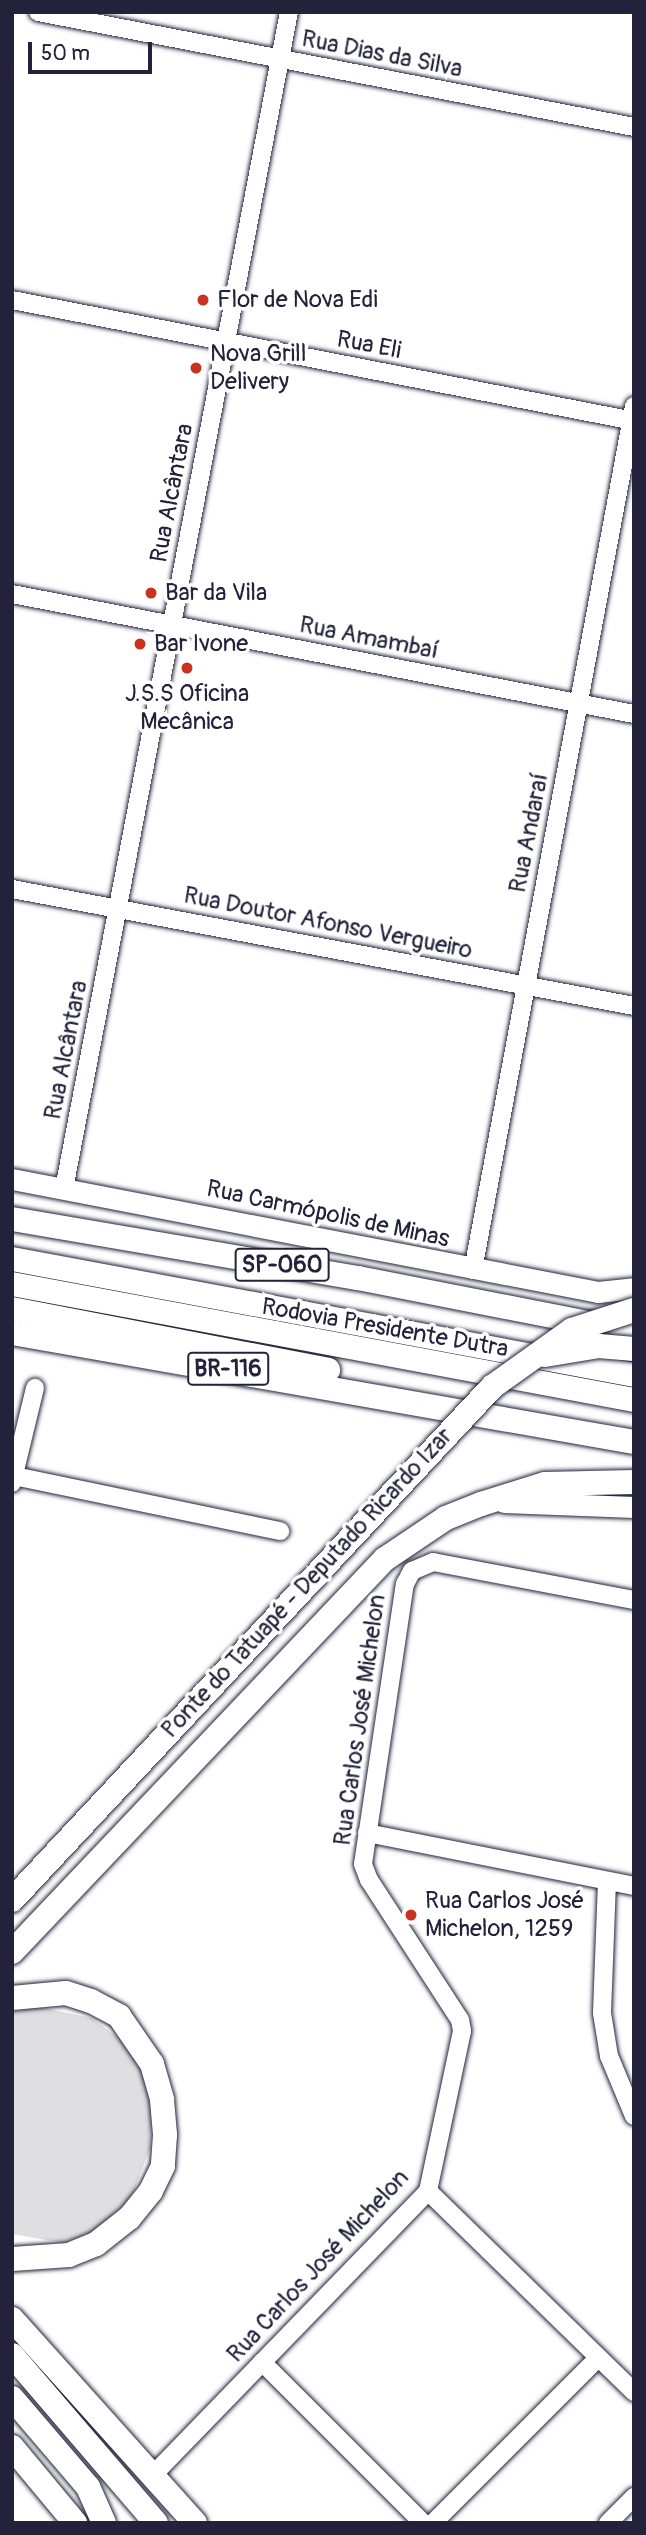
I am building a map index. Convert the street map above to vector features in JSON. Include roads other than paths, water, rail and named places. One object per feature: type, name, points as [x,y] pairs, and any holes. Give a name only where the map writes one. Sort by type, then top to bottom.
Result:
[{"type":"highway","name":"Rodovia Presidente Dutra","points":[[12,1219],[358,1278],[634,1332]]},
{"type":"highway","name":"Rodovia Presidente Dutra","points":[[12,1259],[634,1375]]},
{"type":"highway","name":"Rodovia Presidente Dutra","points":[[12,1284],[634,1400]]},
{"type":"highway","points":[[12,1310],[431,1391],[518,1420],[634,1442]]},
{"type":"highway","name":"Ponte do Tatuapé - Deputado Ricardo Izar","points":[[12,1900],[310,1577],[492,1387],[572,1330],[634,1310]]},
{"type":"highway","name":"BR-116","points":[[12,1333],[518,1420]]},
{"type":"highway","points":[[523,1363],[560,1350],[599,1346],[634,1349]]},
{"type":"highway","name":"Ponte do Tatuapé - Deputado Ricardo Izar","points":[[12,1952],[354,1588],[419,1534],[481,1504],[545,1484],[634,1482]]},
{"type":"highway","points":[[12,1998],[66,1993],[119,2016],[152,2064],[162,2100],[165,2135],[163,2166],[151,2191],[129,2218],[96,2244],[69,2255],[12,2259]]},
{"type":"highway","points":[[12,2319],[195,2523]]},
{"type":"highway","points":[[12,2354],[156,2523]]},
{"type":"highway","points":[[12,2398],[88,2487],[104,2523]]},
{"type":"highway","points":[[12,2447],[75,2523]]},
{"type":"main road","name":"Rua Carmópolis de Minas","points":[[12,1179],[598,1292],[634,1288]]},
{"type":"main road","points":[[481,1504],[569,1501],[634,1507]]},
{"type":"street","name":"Rua Dias da Silva","points":[[38,12],[634,127]]},
{"type":"street","name":"Rua Alcântara","points":[[64,1189],[289,12]]},
{"type":"street","name":"Rua Eli","points":[[12,300],[226,343],[633,416]]},
{"type":"street","name":"Rua Andaraí","points":[[473,1270],[633,416]]},
{"type":"street","name":"Rua Amambaí","points":[[12,594],[634,714]]},
{"type":"street","name":"Rua Doutor Afonso Vergueiro","points":[[12,889],[634,1006]]},
{"type":"street","points":[[35,1388],[13,1479],[280,1531]]},
{"type":"street","name":"Rua Carlos José Michelon","points":[[152,2476],[428,2191],[462,2031],[455,2006],[369,1880],[363,1864],[405,1584],[420,1564],[433,1562],[634,1600]]},
{"type":"street","points":[[367,1833],[634,1886]]},
{"type":"street","points":[[607,1882],[602,2013],[612,2065],[634,2116]]},
{"type":"street","points":[[428,2191],[634,2392]]},
{"type":"street","points":[[433,2523],[598,2358]]},
{"type":"street","points":[[262,2362],[424,2523]]},
{"type":"street","points":[[608,2523],[634,2497]]},
{"type":"place","name":"Flor de Nova Edi","points":[[203,300]]},
{"type":"place","name":"Nova Grill Delivery","points":[[196,368]]},
{"type":"place","name":"Bar da Vila","points":[[151,593]]},
{"type":"place","name":"Bar Ivone","points":[[140,644]]},
{"type":"place","name":"J.S.S Oficina Mecânica","points":[[187,668]]},
{"type":"place","name":"Rua Carlos José Michelon, 1259","points":[[411,1915]]}]
